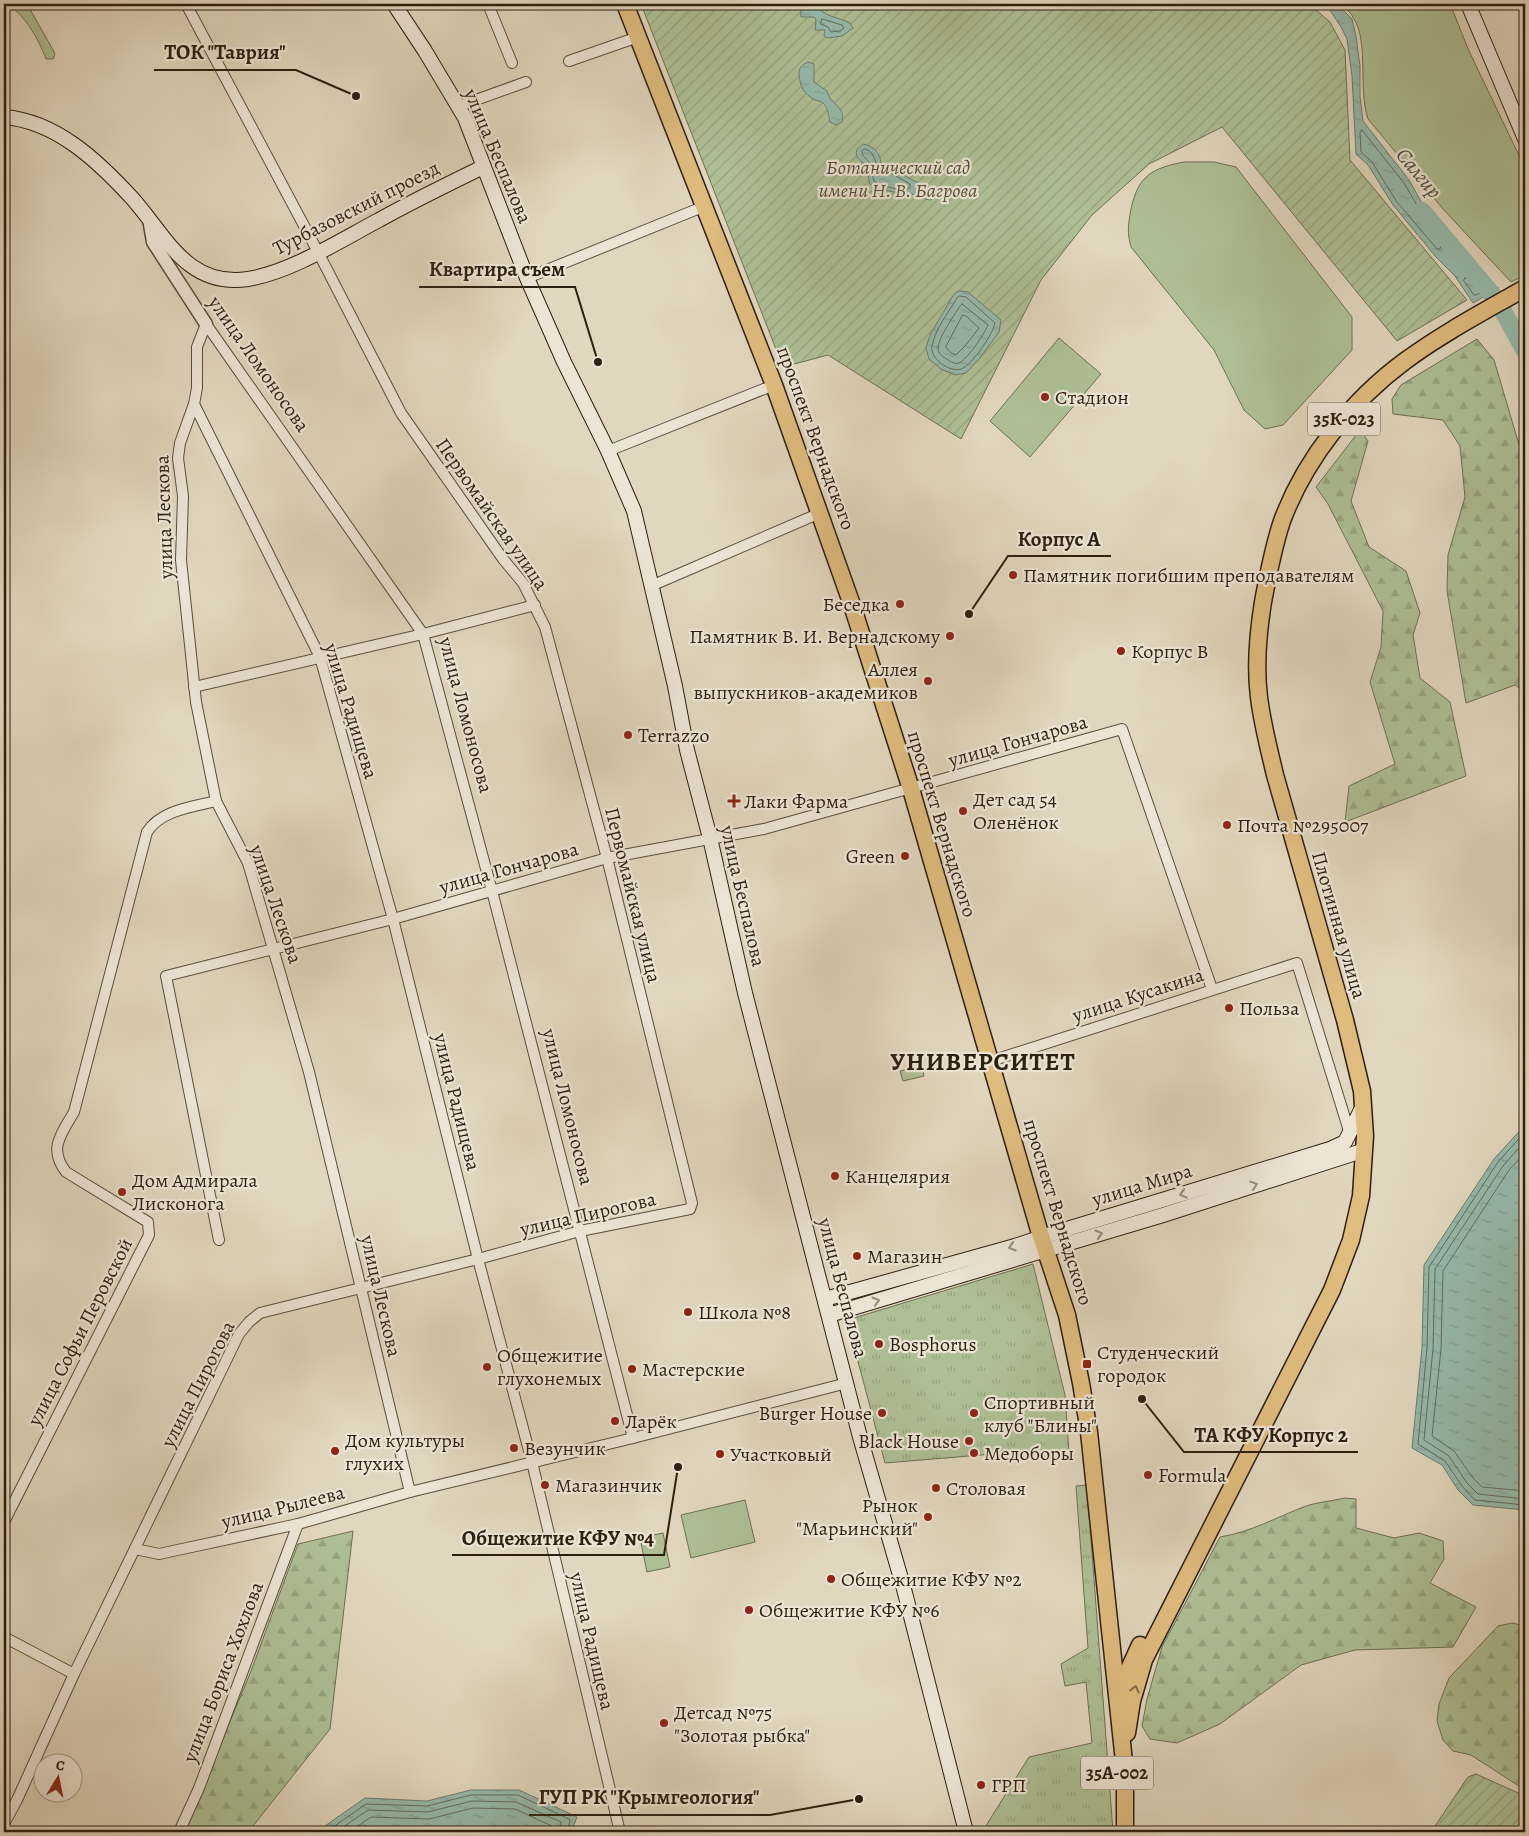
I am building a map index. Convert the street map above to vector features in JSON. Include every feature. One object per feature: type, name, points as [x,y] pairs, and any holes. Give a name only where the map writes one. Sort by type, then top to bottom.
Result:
[{"type":"main road","name":"улица Беспалова","points":[[394,4],[459,106],[527,278],[634,511],[675,686],[687,750],[710,838],[745,993],[846,1383],[904,1589],[966,1832]]},
{"type":"main road","name":"проспект Вернадского","points":[[625,4],[774,385],[854,608],[911,789],[990,1061],[1067,1315],[1089,1432],[1125,1772]]},
{"type":"main road","points":[[1468,4],[1525,139]]},
{"type":"main road","name":"улица Ломоносова","points":[[4,117],[26,122],[47,130],[72,143],[98,163],[133,199],[149,219]]},
{"type":"main road","name":"Турбазовский проезд","points":[[149,219],[170,247],[189,264],[208,276],[228,280],[249,279],[277,271],[318,252],[483,167]]},
{"type":"main road","name":"Плотинная улица","points":[[1365,1150],[1362,1091],[1345,1020],[1275,775],[1258,696],[1258,649],[1261,615],[1270,564],[1283,519],[1307,469],[1327,439],[1371,390],[1400,365],[1473,318],[1525,288]]},
{"type":"main road","name":"улица Мира","points":[[829,1315],[1330,1149],[1345,1142],[1363,1106]]},
{"type":"main road","name":"улица Мира","points":[[825,1299],[1163,1214],[1365,1150]]},
{"type":"main road","name":"35К-023","points":[[1110,1714],[1132,1661],[1182,1561],[1288,1362],[1332,1270],[1356,1193],[1365,1150]]},
{"type":"main road","name":"35А-002","points":[[1124,1832],[1128,1726],[1132,1701],[1144,1660],[1335,1282],[1357,1218],[1363,1180],[1365,1150]]},
{"type":"main road","name":"проспект Вернадского","points":[[1103,1564],[1110,1714]]},
{"type":"main road","name":"35А-002","points":[[1110,1714],[1124,1832]]},
{"type":"street","name":"Первомайская улица","points":[[186,4],[401,413],[503,560],[523,583],[545,627],[607,858],[692,1202]]},
{"type":"street","points":[[488,4],[512,63]]},
{"type":"street","points":[[569,61],[638,36]]},
{"type":"street","points":[[459,106],[526,82]]},
{"type":"street","points":[[527,278],[705,206]]},
{"type":"street","name":"улица Ломоносова","points":[[149,219],[153,242],[206,324],[423,634],[492,891],[633,1438]]},
{"type":"street","name":"улица Лескова","points":[[206,324],[197,347],[197,388],[194,404],[180,443],[178,458],[183,496],[181,560],[194,686],[216,801],[248,863],[275,950],[309,1072],[410,1492]]},
{"type":"street","points":[[608,451],[774,385]]},
{"type":"street","name":"улица Радищева","points":[[194,404],[320,657],[393,920],[478,1259],[532,1462],[620,1832]]},
{"type":"street","points":[[651,586],[820,513]]},
{"type":"street","points":[[194,686],[423,634],[535,605]]},
{"type":"street","name":"улица Гончарова","points":[[219,1240],[166,976],[393,920],[607,858],[764,829],[1122,730],[1212,989]]},
{"type":"street","name":"улица Софьи Перовской","points":[[4,1522],[149,1235],[148,1222],[66,1172],[58,1162],[57,1150],[60,1136],[74,1112],[147,832],[159,819],[175,811],[216,801]]},
{"type":"street","name":"улица Кусакина","points":[[990,1061],[1297,962],[1350,1134]]},
{"type":"street","name":"улица Пирогова","points":[[4,1824],[17,1800],[74,1674],[239,1334],[249,1322],[260,1313],[478,1259],[580,1231],[690,1209],[692,1202]]},
{"type":"street","name":"улица Рылеева","points":[[135,1549],[158,1554],[298,1524],[410,1492],[633,1438],[846,1383]]},
{"type":"street","name":"улица Бориса Хохлова","points":[[179,1832],[199,1788],[298,1524]]},
{"type":"street","points":[[4,1637],[74,1674]]},
{"type":"green space","points":[[4,4],[27,4],[55,54],[53,59],[46,59],[35,35],[24,19],[18,12]]},
{"type":"green space","name":"Ботанический сад имени Н. В. Багрова","points":[[641,4],[1309,4],[1330,22],[1345,50],[1350,160],[1467,300],[1397,341],[1222,127],[1149,164],[1092,215],[1041,280],[961,439],[828,355],[783,367]]},
{"type":"green space","points":[[1341,4],[1450,4],[1469,51],[1525,168],[1525,275],[1511,282],[1443,209],[1368,119],[1365,107],[1361,41],[1354,19]]},
{"type":"green space","points":[[1184,162],[1214,162],[1236,167],[1352,317],[1352,350],[1283,425],[1265,429],[1244,410],[1214,350],[1131,247],[1129,224],[1131,209],[1142,181],[1148,175],[1163,167]]},
{"type":"green space","name":"Стадион","points":[[1059,338],[1101,374],[1030,457],[990,421]]},
{"type":"green space","points":[[1477,339],[1494,360],[1520,448],[1525,458],[1525,692],[1515,685],[1466,703],[1447,591],[1448,555],[1465,497],[1460,446],[1443,420],[1393,414],[1392,399],[1401,385]]},
{"type":"green space","points":[[1360,430],[1368,441],[1351,501],[1369,547],[1406,571],[1420,613],[1413,635],[1420,678],[1450,702],[1466,776],[1345,822],[1349,786],[1395,764],[1370,682],[1381,647],[1383,611],[1328,504],[1316,487]]},
{"type":"green space","points":[[922,1066],[924,1076],[903,1081],[900,1071]]},
{"type":"green space","points":[[1033,1264],[1065,1395],[1069,1453],[1005,1453],[885,1463],[847,1320]]},
{"type":"green space","points":[[1087,1485],[1113,1832],[982,1832],[1029,1757],[1092,1743],[1086,1682],[1065,1686],[1061,1664],[1088,1648],[1076,1486]]},
{"type":"green space","points":[[1345,1498],[1356,1499],[1356,1528],[1394,1538],[1419,1533],[1443,1541],[1444,1559],[1430,1583],[1476,1607],[1453,1647],[1355,1650],[1301,1665],[1220,1724],[1177,1743],[1150,1739],[1142,1726],[1147,1699],[1162,1647],[1220,1537],[1253,1528],[1315,1503]]},
{"type":"green space","points":[[745,1500],[755,1542],[691,1558],[681,1515]]},
{"type":"green space","points":[[353,1531],[330,1729],[249,1832],[184,1832],[251,1671],[298,1544]]},
{"type":"green space","points":[[663,1533],[670,1567],[647,1572],[640,1538]]},
{"type":"green space","points":[[1512,1623],[1525,1626],[1525,1790],[1471,1755],[1453,1751],[1443,1740],[1437,1721],[1439,1704],[1449,1678],[1498,1626]]},
{"type":"green space","points":[[1476,1774],[1525,1796],[1525,1832],[1431,1832],[1468,1777]]},
{"type":"water","points":[[800,4],[816,4],[822,12],[850,23],[853,28],[842,36],[828,38],[824,36],[825,30],[815,30],[816,19],[814,17],[801,17]]},
{"type":"water","points":[[1326,4],[1337,4],[1352,19],[1360,66],[1360,96],[1363,121],[1409,180],[1452,257],[1481,282],[1499,288],[1473,303],[1455,276],[1436,257],[1393,205],[1368,165],[1356,154],[1352,76],[1347,39]]},
{"type":"water","points":[[808,62],[814,64],[814,82],[827,91],[831,100],[842,112],[842,122],[836,125],[830,122],[825,105],[811,98],[803,90],[799,72],[801,66]]},
{"type":"water","points":[[863,144],[875,150],[881,163],[931,190],[935,196],[929,200],[916,195],[881,189],[870,184],[866,167],[857,157],[856,153],[857,149]]},
{"type":"water","points":[[959,291],[968,292],[1001,320],[999,332],[980,358],[966,373],[955,375],[941,369],[929,359],[926,348],[930,335],[954,294]]},
{"type":"water","points":[[1525,1125],[1525,1510],[1473,1505],[1458,1490],[1442,1465],[1412,1448],[1422,1348],[1424,1265],[1494,1159]]},
{"type":"water","points":[[471,1790],[519,1790],[577,1817],[571,1832],[321,1832],[322,1828],[365,1798],[427,1801]]},
{"type":"waterway","name":"Салгир","points":[[1422,211],[1497,300],[1525,351]]},
{"type":"place","name":"ТОК \"Таврия\"","points":[[356,96]]},
{"type":"place","name":"Квартира съем","points":[[598,362]]},
{"type":"place","name":"Стадион","points":[[1045,397]]},
{"type":"place","name":"Памятник погибшим преподавателям","points":[[1013,575]]},
{"type":"place","name":"Беседка","points":[[900,604]]},
{"type":"place","name":"Корпус А","points":[[969,614]]},
{"type":"place","name":"Памятник В. И. Вернадскому","points":[[950,636]]},
{"type":"place","name":"Корпус В","points":[[1121,651]]},
{"type":"place","name":"Аллея выпускников-академиков","points":[[928,681]]},
{"type":"place","name":"Terrazzo","points":[[628,735]]},
{"type":"place","name":"Лаки Фарма","points":[[734,801]]},
{"type":"place","name":"Дет сад 54 Оленёнок","points":[[963,811]]},
{"type":"place","name":"Почта №295007","points":[[1227,825]]},
{"type":"place","name":"Green","points":[[905,856]]},
{"type":"place","name":"Польза","points":[[1229,1008]]},
{"type":"place","name":"Канцелярия","points":[[835,1176]]},
{"type":"place","name":"Дом Адмирала Лисконога","points":[[122,1192]]},
{"type":"place","name":"Магазин","points":[[857,1256]]},
{"type":"place","name":"Школа №8","points":[[688,1312]]},
{"type":"place","name":"Bosphorus","points":[[879,1344]]},
{"type":"place","name":"Студенческий городок","points":[[1087,1364]]},
{"type":"place","name":"Общежитие глухонемых","points":[[487,1367]]},
{"type":"place","name":"Мастерские","points":[[632,1369]]},
{"type":"place","name":"ТА КФУ Корпус 2","points":[[1142,1399]]},
{"type":"place","name":"Burger House","points":[[882,1413]]},
{"type":"place","name":"Спортивный клуб \"Блины\"","points":[[974,1413]]},
{"type":"place","name":"Ларёк","points":[[615,1421]]},
{"type":"place","name":"Black House","points":[[969,1441]]},
{"type":"place","name":"Везунчик","points":[[514,1448]]},
{"type":"place","name":"Дом культуры глухих","points":[[335,1451]]},
{"type":"place","name":"Медоборы","points":[[974,1453]]},
{"type":"place","name":"Участковый","points":[[720,1454]]},
{"type":"place","name":"Общежитие КФУ №4","points":[[678,1467]]},
{"type":"place","name":"Formula","points":[[1148,1475]]},
{"type":"place","name":"Магазинчик","points":[[545,1485]]},
{"type":"place","name":"Столовая","points":[[936,1488]]},
{"type":"place","name":"Рынок \"Марьинский\"","points":[[928,1517]]},
{"type":"place","name":"Общежитие КФУ №2","points":[[831,1579]]},
{"type":"place","name":"Общежитие КФУ №6","points":[[749,1610]]},
{"type":"place","name":"Детсад №75 \"Золотая рыбка\"","points":[[664,1723]]},
{"type":"place","name":"ГРП","points":[[981,1785]]},
{"type":"place","name":"ГУП РК \"Крымгеология\"","points":[[859,1799]]},
{"type":"district","name":"УНИВЕРСИТЕТ","points":[[983,1062]]}]
